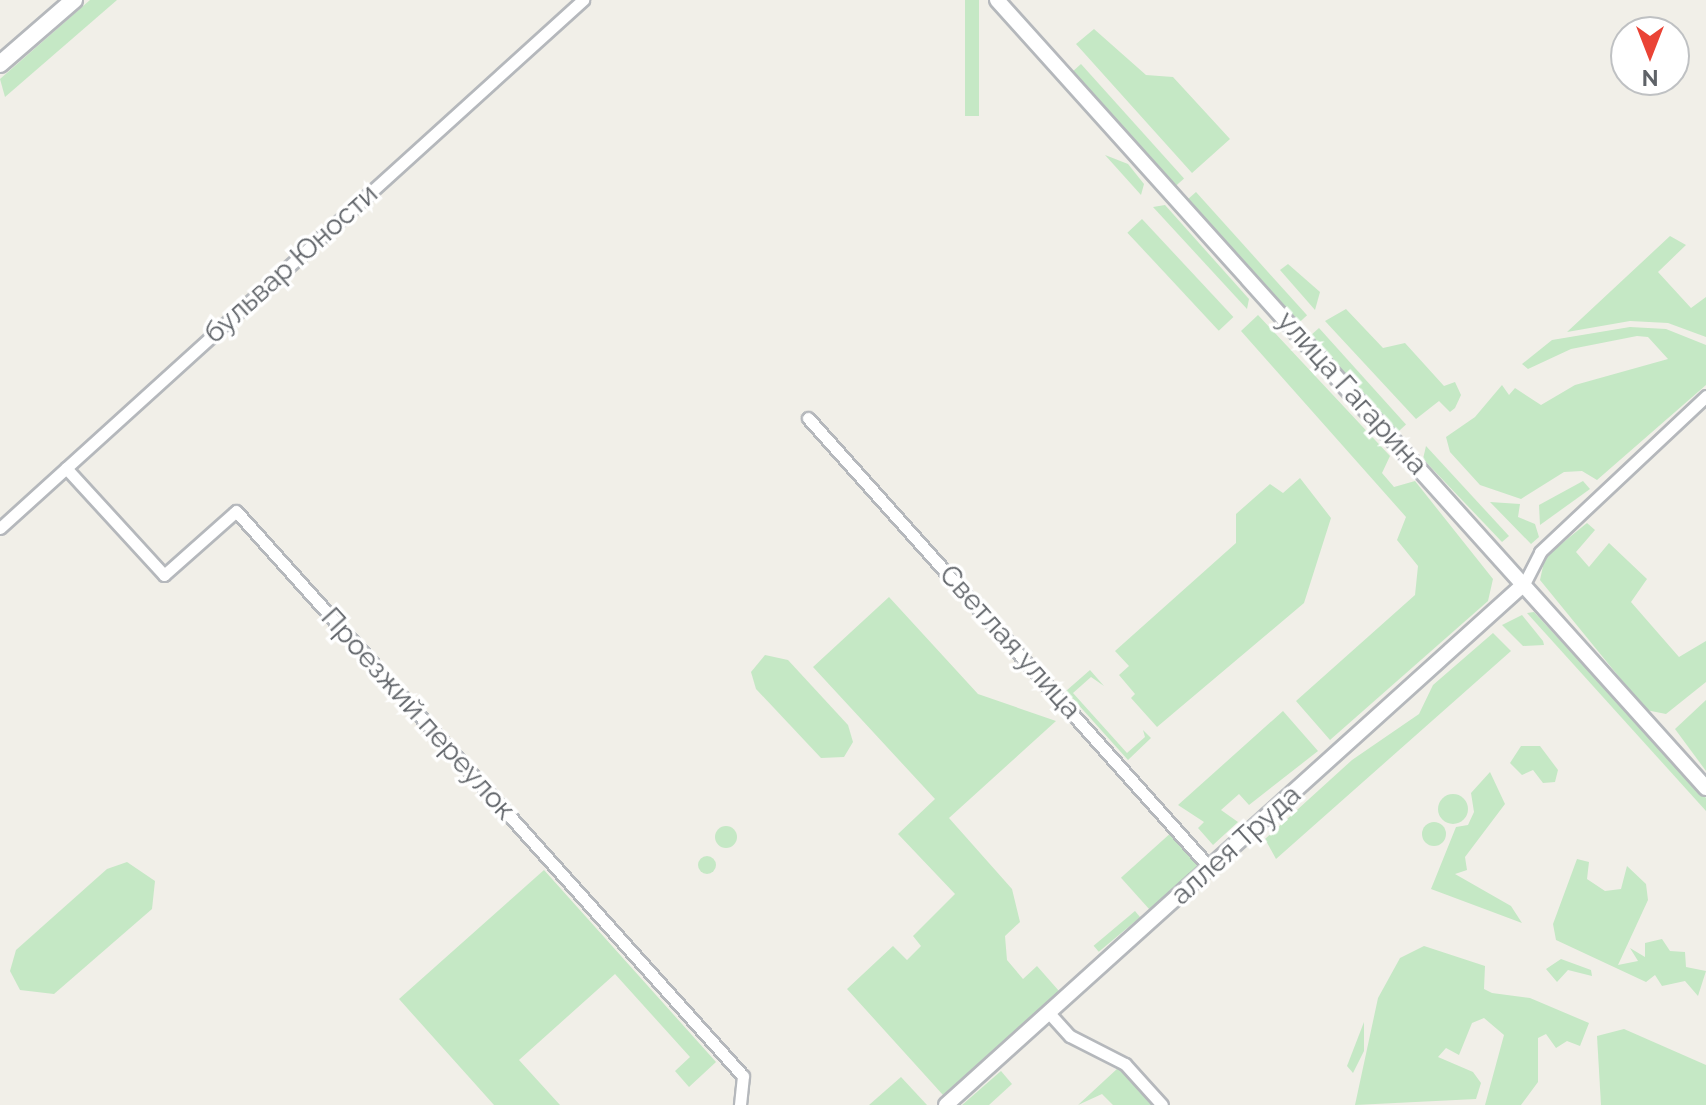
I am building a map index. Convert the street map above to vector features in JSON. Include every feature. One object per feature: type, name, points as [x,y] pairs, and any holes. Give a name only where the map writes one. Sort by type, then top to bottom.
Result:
[{"type":"main road","points":[[0,64],[74,0]]},
{"type":"street","name":"бульвар Юности","points":[[0,528],[583,0]]},
{"type":"street","name":"улица Гагарина","points":[[997,0],[1706,788]]},
{"type":"street","points":[[1524,584],[1540,552],[1706,396]]},
{"type":"street","name":"Светлая улица","points":[[808,418],[1210,868]]},
{"type":"street","name":"Проезжий переулок","points":[[66,468],[164,575],[236,511],[743,1076],[740,1105]]},
{"type":"street","name":"аллея Труда","points":[[946,1105],[1524,584]]},
{"type":"street","points":[[1049,1013],[1070,1036],[1125,1064],[1162,1105]]},
{"type":"green space","points":[[90,0],[117,0],[5,97],[0,79]]},
{"type":"green space","points":[[965,0],[979,0],[979,116],[965,116]]},
{"type":"green space","points":[[1094,29],[1146,75],[1173,77],[1230,139],[1192,173],[1076,44]]},
{"type":"green space","points":[[1081,64],[1184,178],[1175,186],[1072,72]]},
{"type":"green space","points":[[1105,155],[1128,164],[1144,184],[1141,195]]},
{"type":"green space","points":[[1196,192],[1307,315],[1299,323],[1188,199]]},
{"type":"green space","points":[[1165,205],[1249,299],[1247,309],[1153,207]]},
{"type":"green space","points":[[1142,219],[1233,317],[1219,331],[1127,233]]},
{"type":"green space","points":[[1670,236],[1686,245],[1658,272],[1691,308],[1706,297],[1706,337],[1668,323],[1630,321],[1567,332]]},
{"type":"green space","points":[[1288,264],[1320,292],[1315,310],[1280,270]]},
{"type":"green space","points":[[1346,309],[1383,348],[1405,343],[1444,386],[1455,382],[1461,395],[1455,408],[1450,412],[1439,401],[1416,419],[1325,321]]},
{"type":"green space","points":[[1258,315],[1390,456],[1382,473],[1394,487],[1415,481],[1493,579],[1488,601],[1330,740],[1296,701],[1415,595],[1418,566],[1397,540],[1406,517],[1241,331]]},
{"type":"green space","points":[[1630,327],[1666,329],[1706,345],[1706,385],[1597,480],[1582,471],[1564,472],[1521,499],[1480,485],[1450,452],[1446,437],[1475,417],[1502,385],[1509,395],[1515,388],[1541,405],[1575,385],[1668,359],[1648,337],[1637,336],[1571,349],[1528,369],[1522,364],[1552,340]]},
{"type":"green space","points":[[1319,328],[1406,425],[1398,432],[1311,335]]},
{"type":"green space","points":[[1426,446],[1509,536],[1502,542],[1423,459]]},
{"type":"green space","points":[[1300,478],[1331,518],[1304,603],[1157,727],[1131,698],[1135,694],[1119,675],[1129,666],[1115,651],[1236,543],[1236,514],[1270,484],[1283,493]]},
{"type":"green space","points":[[1583,481],[1590,489],[1540,525],[1539,505]]},
{"type":"green space","points":[[1490,502],[1520,504],[1518,517],[1535,524],[1539,537],[1531,544]]},
{"type":"green space","points":[[1587,523],[1595,530],[1576,552],[1589,567],[1609,543],[1647,579],[1631,602],[1679,657],[1706,641],[1706,682],[1666,714],[1646,710],[1540,580],[1545,557]]},
{"type":"green space","points":[[889,597],[978,694],[1056,721],[949,818],[1012,889],[1020,922],[1005,936],[1007,960],[1023,979],[1037,966],[1059,991],[943,1095],[847,989],[893,946],[907,960],[921,946],[913,936],[955,894],[898,834],[935,799],[813,667]]},
{"type":"green space","points":[[1534,612],[1706,798],[1706,811],[1527,613]]},
{"type":"green space","points":[[1522,615],[1544,645],[1523,646],[1502,625]]},
{"type":"green space","points":[[1493,633],[1511,651],[1276,859],[1265,839],[1352,760],[1419,714],[1433,685]]},
{"type":"green space","points":[[765,655],[788,660],[848,725],[853,742],[844,757],[821,758],[756,689],[751,672]]},
{"type":"green space","points":[[1090,670],[1104,686],[1091,677],[1073,693],[1127,753],[1145,737],[1143,730],[1151,738],[1128,760],[1066,691]]},
{"type":"green space","points":[[1706,700],[1706,771],[1675,729]]},
{"type":"green space","points":[[1283,711],[1318,751],[1249,805],[1239,794],[1221,810],[1238,822],[1213,845],[1198,828],[1204,822],[1178,805]]},
{"type":"green space","points":[[1521,746],[1540,746],[1558,770],[1555,782],[1543,783],[1533,770],[1522,775],[1510,763]]},
{"type":"green space","points":[[1490,772],[1505,804],[1465,857],[1467,870],[1455,874],[1511,906],[1522,923],[1431,889],[1456,827],[1468,825],[1474,812],[1471,793]]},
{"type":"green space","points":[[1453,794],[1463,799],[1468,809],[1463,819],[1453,824],[1443,819],[1438,809],[1443,799]]},
{"type":"green space","points":[[1434,822],[1443,825],[1446,834],[1443,843],[1434,846],[1425,843],[1422,834],[1425,825]]},
{"type":"green space","points":[[726,826],[734,829],[737,837],[734,845],[726,848],[718,845],[715,837],[718,829]]},
{"type":"green space","points":[[1173,831],[1202,863],[1150,910],[1121,878]]},
{"type":"green space","points":[[707,856],[716,865],[707,874],[698,865]]},
{"type":"green space","points":[[1577,859],[1589,862],[1587,879],[1605,891],[1621,889],[1627,866],[1646,884],[1648,900],[1618,965],[1638,961],[1630,948],[1645,957],[1645,943],[1662,939],[1670,951],[1685,952],[1686,967],[1706,971],[1698,996],[1685,981],[1662,986],[1655,975],[1646,982],[1556,940],[1553,924]]},
{"type":"green space","points":[[127,862],[155,881],[152,909],[54,994],[20,990],[10,971],[16,950],[107,869]]},
{"type":"green space","points":[[544,870],[716,1062],[689,1087],[675,1071],[690,1057],[615,974],[519,1060],[560,1105],[494,1105],[399,999]]},
{"type":"green space","points":[[1135,911],[1140,917],[1099,952],[1094,946]]},
{"type":"green space","points":[[1424,946],[1485,966],[1484,989],[1492,993],[1530,998],[1589,1023],[1580,1046],[1567,1041],[1556,1048],[1546,1034],[1538,1038],[1538,1082],[1521,1105],[1485,1105],[1504,1035],[1484,1018],[1472,1023],[1459,1055],[1446,1048],[1438,1057],[1473,1072],[1481,1083],[1476,1099],[1355,1105],[1378,998],[1400,958]]},
{"type":"green space","points":[[1561,959],[1591,970],[1592,976],[1568,970],[1557,982],[1546,969]]},
{"type":"green space","points":[[1364,1022],[1364,1051],[1353,1073],[1347,1066]]},
{"type":"green space","points":[[1624,1029],[1706,1065],[1706,1105],[1601,1105],[1597,1036]]},
{"type":"green space","points":[[1118,1068],[1155,1105],[1113,1105],[1102,1094],[1078,1105]]},
{"type":"green space","points":[[1001,1071],[1012,1084],[989,1105],[962,1105]]},
{"type":"green space","points":[[901,1077],[927,1105],[869,1105]]}]
